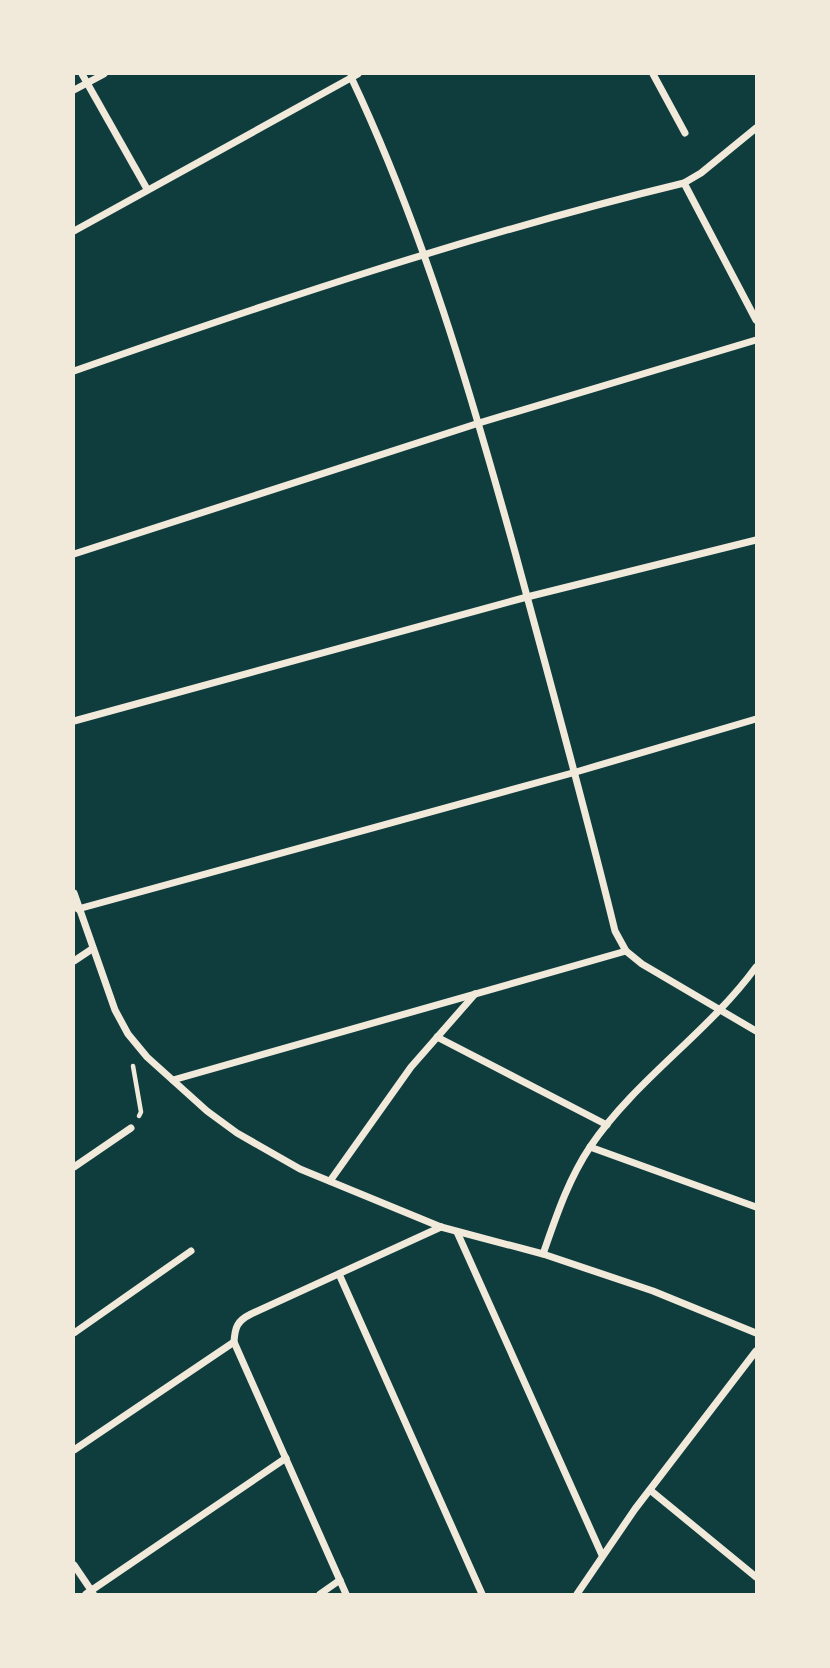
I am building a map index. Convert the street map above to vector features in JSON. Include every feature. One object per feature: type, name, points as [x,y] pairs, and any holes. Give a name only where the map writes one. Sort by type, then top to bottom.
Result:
[{"type":"street","points":[[82,74],[147,189]]},
{"type":"street","points":[[74,90],[104,74]]},
{"type":"street","points":[[653,74],[685,133]]},
{"type":"street","points":[[74,231],[354,75],[425,255],[479,423],[576,772],[615,930],[625,951],[720,1012],[757,1031]]},
{"type":"street","points":[[74,371],[425,255],[526,224],[684,183],[701,173],[757,128]]},
{"type":"street","points":[[684,183],[757,320]]},
{"type":"street","points":[[74,554],[479,423],[757,340]]},
{"type":"street","points":[[74,721],[527,597],[757,540]]},
{"type":"street","points":[[78,909],[576,772],[757,719]]},
{"type":"street","points":[[74,892],[115,1010],[128,1034],[147,1057],[207,1111],[237,1133],[300,1169],[440,1227],[542,1254],[653,1291],[757,1332]]},
{"type":"street","points":[[74,961],[92,949]]},
{"type":"street","points":[[173,1080],[625,951]]},
{"type":"street","points":[[542,1254],[560,1204],[590,1147],[630,1098],[720,1012],[757,967]]},
{"type":"street","points":[[330,1181],[411,1067],[475,994]]},
{"type":"street","points":[[437,1037],[607,1125]]},
{"type":"street","points":[[74,1167],[131,1128]]},
{"type":"street","points":[[590,1147],[757,1207]]},
{"type":"street","points":[[346,1594],[233,1342],[235,1328],[240,1320],[440,1227]]},
{"type":"street","points":[[457,1232],[603,1555]]},
{"type":"street","points":[[74,1333],[191,1251]]},
{"type":"street","points":[[339,1274],[482,1594]]},
{"type":"street","points":[[74,1450],[233,1342]]},
{"type":"street","points":[[577,1594],[650,1490],[757,1350]]},
{"type":"street","points":[[74,1565],[90,1593],[286,1458]]},
{"type":"street","points":[[650,1490],[757,1577]]},
{"type":"street","points":[[320,1594],[340,1580]]},
{"type":"path","points":[[128,1034],[141,1112],[138,1121],[131,1128]]}]
